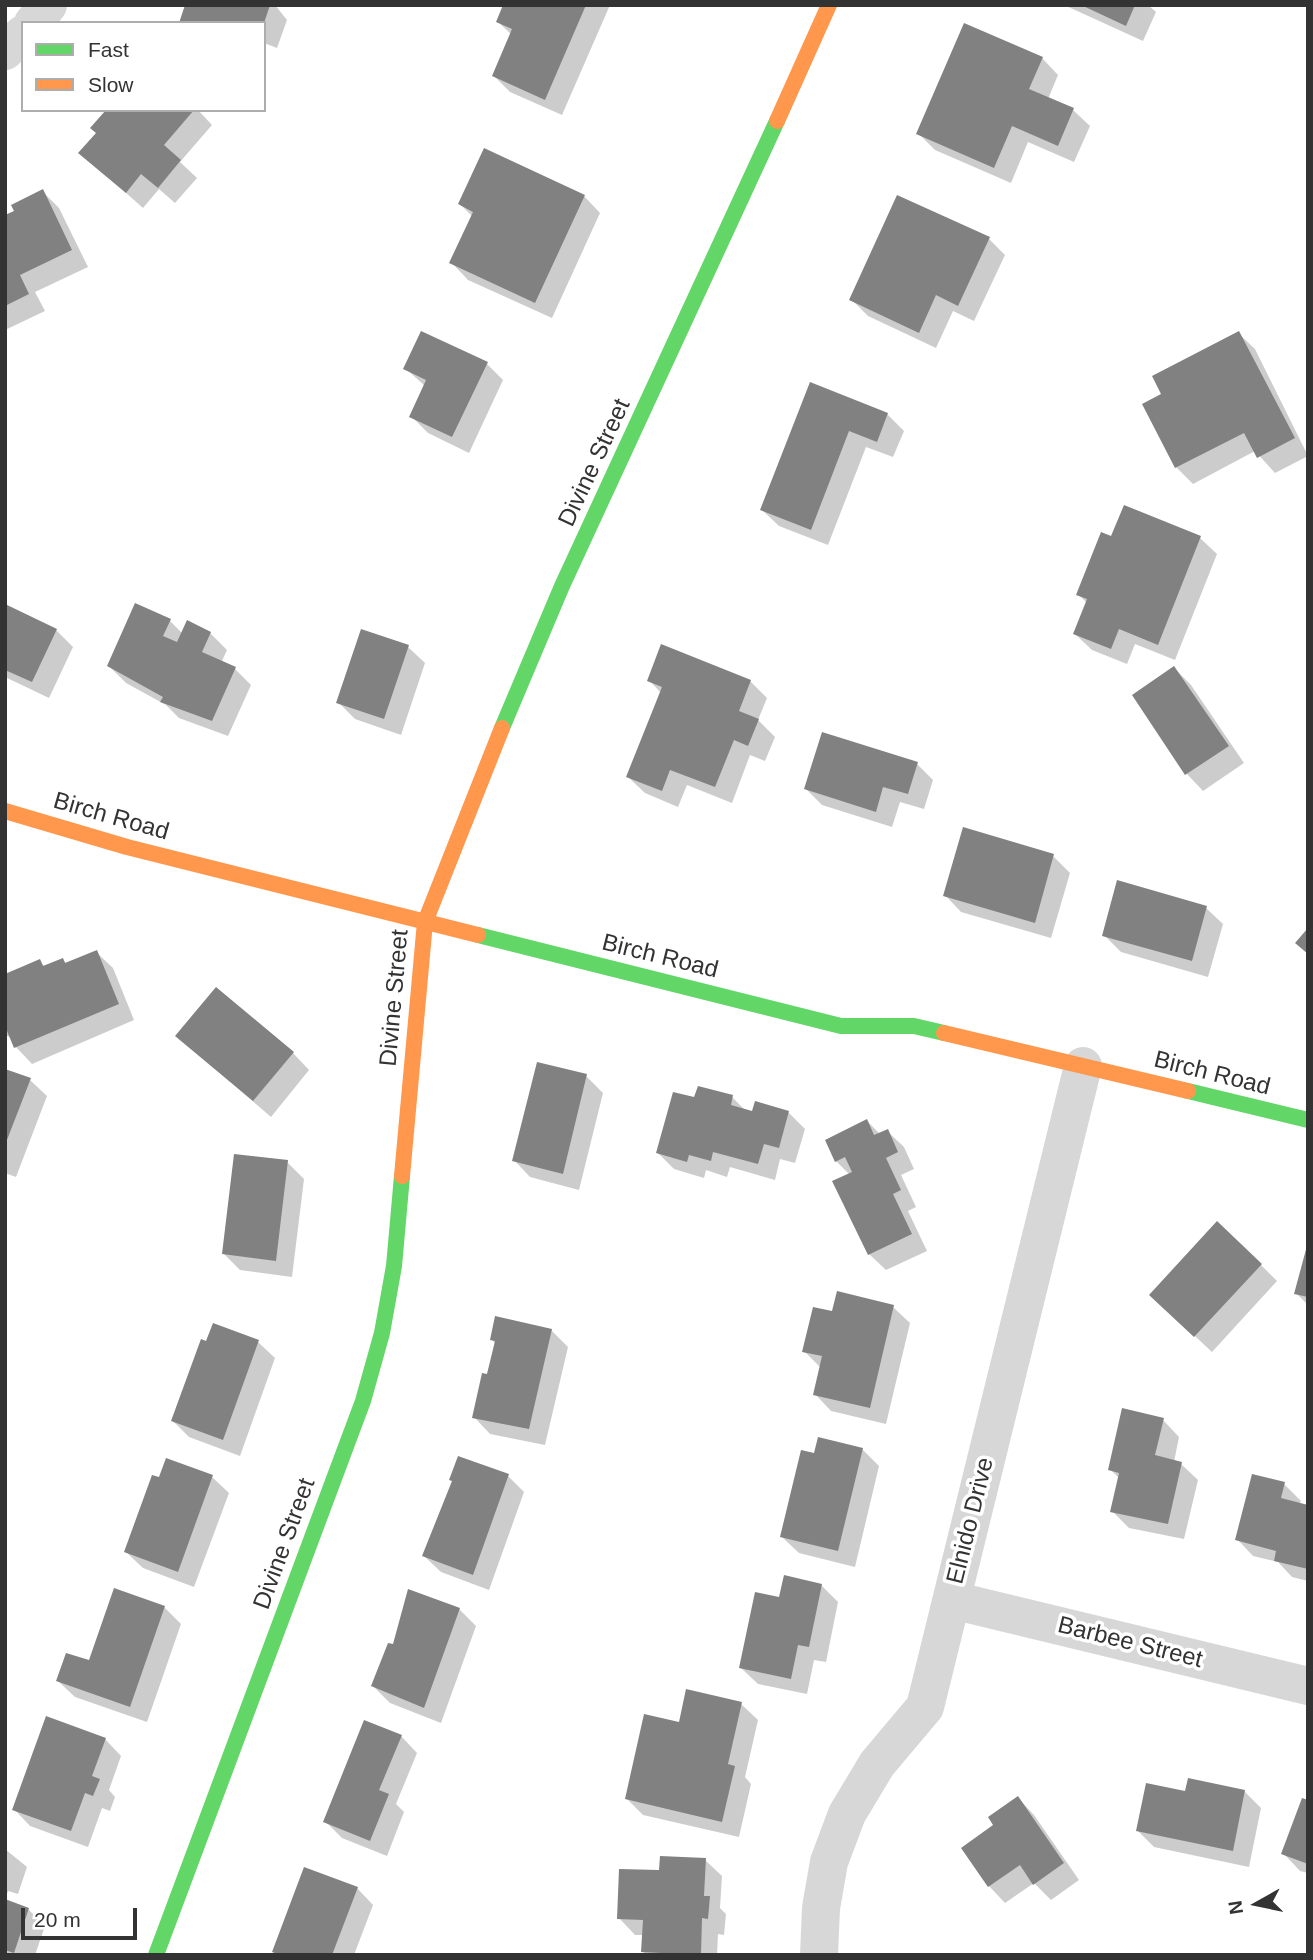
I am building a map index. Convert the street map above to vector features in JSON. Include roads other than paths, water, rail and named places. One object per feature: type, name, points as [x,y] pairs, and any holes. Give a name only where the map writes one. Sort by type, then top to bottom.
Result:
[{"type":"street","points":[[35,21],[48,5]]},
{"type":"street","name":"Divine Street","points":[[156,1955],[363,1401],[382,1334],[394,1266],[425,922],[484,770],[562,586],[728,231],[829,5]]},
{"type":"street","points":[[5,51],[21,36]]},
{"type":"street","name":"Birch Road","points":[[5,811],[127,847],[841,1026],[914,1026],[1308,1120]]},
{"type":"street","name":"Elnido Drive","points":[[819,1955],[821,1908],[833,1850],[847,1814],[877,1764],[925,1707],[1083,1066]]},
{"type":"street","name":"Barbee Street","points":[[952,1600],[1308,1686]]}]
